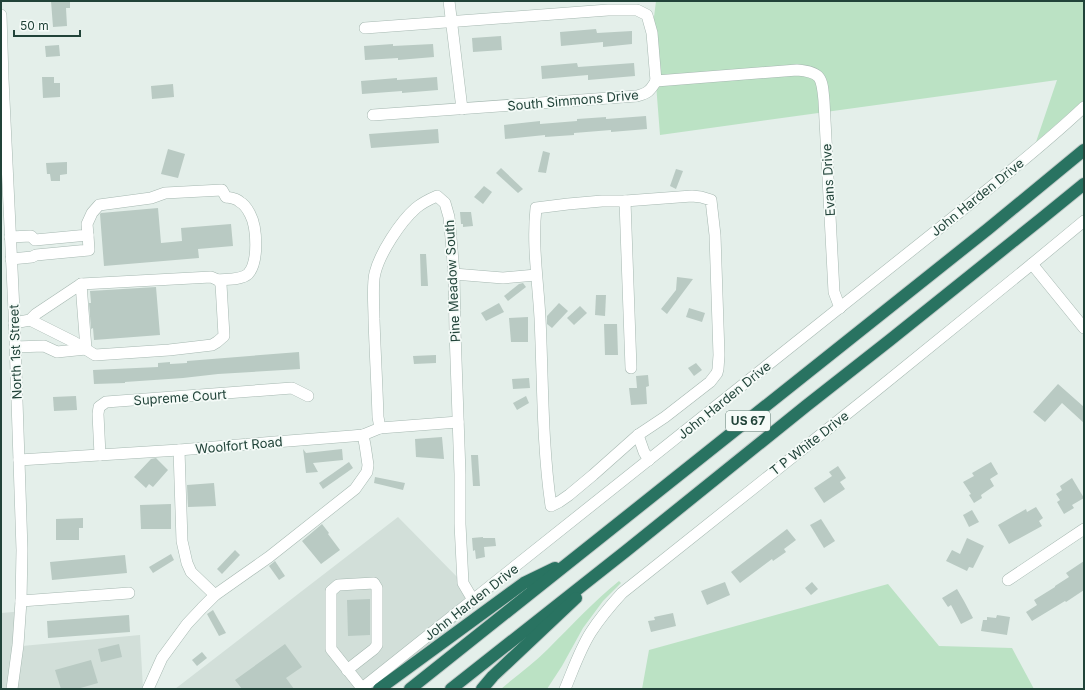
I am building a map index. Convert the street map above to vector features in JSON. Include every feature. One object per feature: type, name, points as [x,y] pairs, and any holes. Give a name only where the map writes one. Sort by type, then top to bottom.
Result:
[{"type":"highway","name":"US 67","points":[[410,689],[976,239],[1084,150]]},
{"type":"highway","name":"US 67","points":[[450,689],[1084,184]]},
{"type":"highway","points":[[482,689],[493,676],[626,550]]},
{"type":"highway","points":[[379,689],[524,583],[574,559]]},
{"type":"street","points":[[449,1],[462,109]]},
{"type":"street","points":[[365,28],[608,10],[637,10],[647,15],[652,33],[656,81]]},
{"type":"street","name":"North 1st Street","points":[[1,15],[22,550],[18,645],[12,689]]},
{"type":"street","name":"South Simmons Drive","points":[[373,115],[637,96],[651,90],[656,81],[797,70]]},
{"type":"street","name":"Evans Drive","points":[[797,70],[809,71],[818,76],[822,82],[834,292],[840,308]]},
{"type":"street","name":"John Harden Drive","points":[[361,689],[840,308],[1021,162],[1084,106]]},
{"type":"street","points":[[10,259],[89,250],[87,224],[92,213],[99,205],[151,198],[165,193],[222,190],[226,197],[234,198],[242,203],[250,214],[256,244],[253,267],[248,274],[242,277],[218,280]]},
{"type":"street","name":"Pine Meadow South","points":[[380,428],[378,417],[374,330],[375,274],[388,244],[403,223],[416,209],[437,196],[445,203],[449,217],[454,274],[460,524],[463,583],[473,600]]},
{"type":"street","points":[[692,196],[711,200],[715,235],[719,355],[717,373],[710,382],[666,417],[638,435],[560,502],[550,506],[544,435],[540,318],[536,276],[536,208],[602,201],[625,201],[692,196]]},
{"type":"street","points":[[625,201],[630,368]]},
{"type":"street","name":"T P White Drive","points":[[565,689],[590,632],[622,593],[1084,221]]},
{"type":"street","points":[[10,237],[31,236],[35,240],[88,235]]},
{"type":"street","points":[[1032,264],[1084,328]]},
{"type":"street","points":[[454,274],[503,278],[536,276]]},
{"type":"street","points":[[14,323],[30,320],[36,314],[81,284],[212,277],[218,280],[221,284],[224,336],[212,345],[169,350],[95,355],[74,342],[30,320]]},
{"type":"street","points":[[81,284],[86,349]]},
{"type":"street","points":[[15,347],[44,346],[57,352],[86,349]]},
{"type":"street","name":"Supreme Court","points":[[100,455],[98,414],[99,408],[106,402],[292,388],[308,396]]},
{"type":"street","name":"Woolfort Road","points":[[19,460],[179,450],[363,435],[380,428],[458,422]]},
{"type":"street","points":[[148,689],[162,658],[187,624],[215,595],[269,557],[355,488],[367,472],[368,465],[366,446],[363,435]]},
{"type":"street","points":[[638,435],[644,452],[649,460]]},
{"type":"street","points":[[179,450],[182,541],[187,563],[191,572],[215,595]]},
{"type":"street","points":[[1008,580],[1084,529]]},
{"type":"street","points":[[347,670],[377,645],[377,588],[374,583],[338,585],[331,591],[331,649],[361,689]]},
{"type":"street","points":[[21,602],[129,594]]},
{"type":"shaded area","points":[[398,517],[463,583],[477,606],[371,689],[175,689]]},
{"type":"shaded area","points":[[25,611],[22,646],[140,635],[143,689],[1,689],[1,613]]},
{"type":"green space","points":[[656,1],[1084,1],[1084,100],[1036,142],[1057,80],[660,135],[652,33]]},
{"type":"green space","points":[[619,581],[621,583],[603,601],[583,628],[562,666],[547,689],[501,689],[530,665]]},
{"type":"green space","points":[[888,584],[939,646],[1012,648],[1034,689],[642,689],[649,650]]},
{"type":"building","points":[[51,1],[70,1],[70,8],[66,8],[67,26],[53,27]]},
{"type":"building","points":[[596,29],[597,33],[632,31],[632,44],[603,47],[603,42],[561,46],[560,32]]},
{"type":"building","points":[[501,36],[502,50],[473,52],[472,38]]},
{"type":"building","points":[[393,44],[393,46],[433,44],[434,57],[398,60],[398,58],[365,60],[364,46]]},
{"type":"building","points":[[59,45],[60,56],[46,57],[45,46]]},
{"type":"building","points":[[577,63],[578,67],[634,63],[635,76],[588,80],[588,75],[542,79],[541,66]]},
{"type":"building","points":[[42,77],[54,77],[54,83],[60,83],[60,97],[43,98]]},
{"type":"building","points":[[437,77],[438,90],[362,94],[361,81]]},
{"type":"building","points":[[173,84],[174,97],[152,99],[151,86]]},
{"type":"building","points":[[646,116],[647,129],[611,132],[611,130],[574,133],[574,135],[545,137],[545,135],[505,139],[504,125],[540,121],[540,124],[577,121],[577,119],[606,117],[606,119]]},
{"type":"building","points":[[438,129],[439,143],[371,148],[369,134]]},
{"type":"building","points":[[168,149],[185,154],[178,178],[161,174]]},
{"type":"building","points":[[543,151],[550,153],[546,173],[538,172]]},
{"type":"building","points":[[67,162],[67,174],[60,175],[60,181],[51,181],[50,174],[47,174],[46,163]]},
{"type":"building","points":[[501,168],[523,189],[518,193],[496,173]]},
{"type":"building","points":[[676,169],[683,171],[676,189],[670,186]]},
{"type":"building","points":[[484,186],[492,192],[483,204],[474,197]]},
{"type":"building","points":[[158,208],[161,243],[182,241],[181,228],[231,224],[233,246],[198,249],[199,258],[104,266],[100,214]]},
{"type":"building","points":[[460,212],[471,212],[473,226],[463,227],[463,224],[461,224]]},
{"type":"building","points":[[420,254],[426,254],[428,286],[421,286]]},
{"type":"building","points":[[677,277],[693,279],[667,314],[661,309],[676,290]]},
{"type":"building","points":[[523,283],[526,287],[508,301],[504,296],[519,284]]},
{"type":"building","points":[[156,287],[160,335],[94,340],[93,328],[91,329],[89,303],[91,303],[90,291]]},
{"type":"building","points":[[596,295],[606,295],[605,316],[595,315]]},
{"type":"building","points":[[499,303],[504,312],[486,321],[481,313]]},
{"type":"building","points":[[559,303],[568,311],[552,328],[547,324],[547,316]]},
{"type":"building","points":[[580,306],[587,313],[574,325],[567,318]]},
{"type":"building","points":[[689,308],[705,313],[702,322],[686,317]]},
{"type":"building","points":[[528,317],[528,342],[511,342],[509,318]]},
{"type":"building","points":[[604,324],[617,324],[618,355],[605,355]]},
{"type":"building","points":[[299,352],[300,369],[218,374],[125,383],[94,384],[93,370],[158,367],[158,363],[187,363],[187,361]]},
{"type":"building","points":[[436,355],[436,363],[414,364],[413,356]]},
{"type":"building","points":[[696,363],[702,370],[694,376],[688,368]]},
{"type":"building","points":[[648,375],[649,386],[646,387],[647,404],[631,405],[629,388],[637,388],[636,376]]},
{"type":"building","points":[[529,378],[530,388],[513,389],[512,379]]},
{"type":"building","points":[[1058,384],[1084,407],[1084,423],[1062,403],[1045,422],[1033,412]]},
{"type":"building","points":[[76,396],[77,410],[54,411],[53,397]]},
{"type":"building","points":[[526,396],[529,403],[517,410],[513,403]]},
{"type":"building","points":[[442,437],[444,459],[416,457],[415,439]]},
{"type":"building","points":[[303,449],[306,453],[342,449],[343,460],[313,463],[318,472],[306,473]]},
{"type":"building","points":[[471,455],[478,455],[480,486],[473,486]]},
{"type":"building","points":[[156,458],[168,470],[153,487],[149,484],[146,488],[134,477],[151,459]]},
{"type":"building","points":[[349,462],[353,468],[323,489],[319,483]]},
{"type":"building","points":[[991,462],[998,474],[990,479],[994,486],[981,495],[982,498],[974,503],[969,495],[971,494],[963,482],[974,476],[972,473]]},
{"type":"building","points":[[838,466],[846,478],[840,482],[845,489],[824,503],[814,488],[832,476],[829,472]]},
{"type":"building","points":[[375,477],[405,483],[403,490],[374,483]]},
{"type":"building","points":[[1072,478],[1084,498],[1072,505],[1074,508],[1064,514],[1057,502],[1060,500],[1056,494],[1062,490],[1060,486]]},
{"type":"building","points":[[214,483],[216,506],[188,507],[187,485]]},
{"type":"building","points":[[171,504],[171,529],[141,529],[140,505]]},
{"type":"building","points":[[1036,507],[1043,518],[1039,521],[1042,526],[1009,544],[998,525],[1026,509],[1027,512]]},
{"type":"building","points":[[972,510],[979,522],[969,527],[963,515]]},
{"type":"building","points":[[83,518],[83,528],[79,528],[79,540],[56,540],[56,519]]},
{"type":"building","points":[[821,519],[835,541],[824,548],[810,525]]},
{"type":"building","points":[[322,524],[340,550],[321,564],[302,541]]},
{"type":"building","points":[[787,529],[796,540],[784,549],[786,552],[773,561],[772,559],[740,583],[731,572]]},
{"type":"building","points":[[472,538],[495,538],[496,546],[484,547],[485,557],[476,559],[475,550],[473,551]]},
{"type":"building","points":[[967,538],[984,546],[973,568],[969,567],[967,571],[946,561],[952,550],[960,554]]},
{"type":"building","points":[[235,550],[240,555],[222,574],[217,569]]},
{"type":"building","points":[[171,554],[174,560],[153,573],[149,567]]},
{"type":"building","points":[[125,555],[127,573],[52,580],[50,562]]},
{"type":"building","points":[[275,561],[285,576],[279,580],[269,566]]},
{"type":"building","points":[[1084,561],[1084,590],[1032,621],[1026,612],[1037,605],[1034,600],[1069,577],[1066,573]]},
{"type":"building","points":[[725,582],[730,595],[707,605],[701,591]]},
{"type":"building","points":[[812,582],[818,589],[811,595],[805,588]]},
{"type":"building","points":[[957,589],[973,618],[961,624],[951,605],[948,607],[942,598]]},
{"type":"building","points":[[370,599],[370,635],[348,636],[347,600]]},
{"type":"building","points":[[213,610],[226,633],[219,636],[207,614]]},
{"type":"building","points":[[673,613],[676,626],[651,632],[648,621],[655,620],[654,617]]},
{"type":"building","points":[[129,615],[130,632],[48,638],[47,621]]},
{"type":"building","points":[[997,615],[1010,617],[1007,635],[981,631],[983,620],[987,620],[987,617],[996,618]]},
{"type":"building","points":[[119,644],[122,657],[101,662],[98,649]]},
{"type":"building","points":[[285,644],[302,667],[286,678],[294,689],[242,689],[235,680]]},
{"type":"building","points":[[202,652],[207,658],[197,666],[192,660]]},
{"type":"building","points":[[91,660],[98,683],[77,689],[61,689],[55,670]]}]
